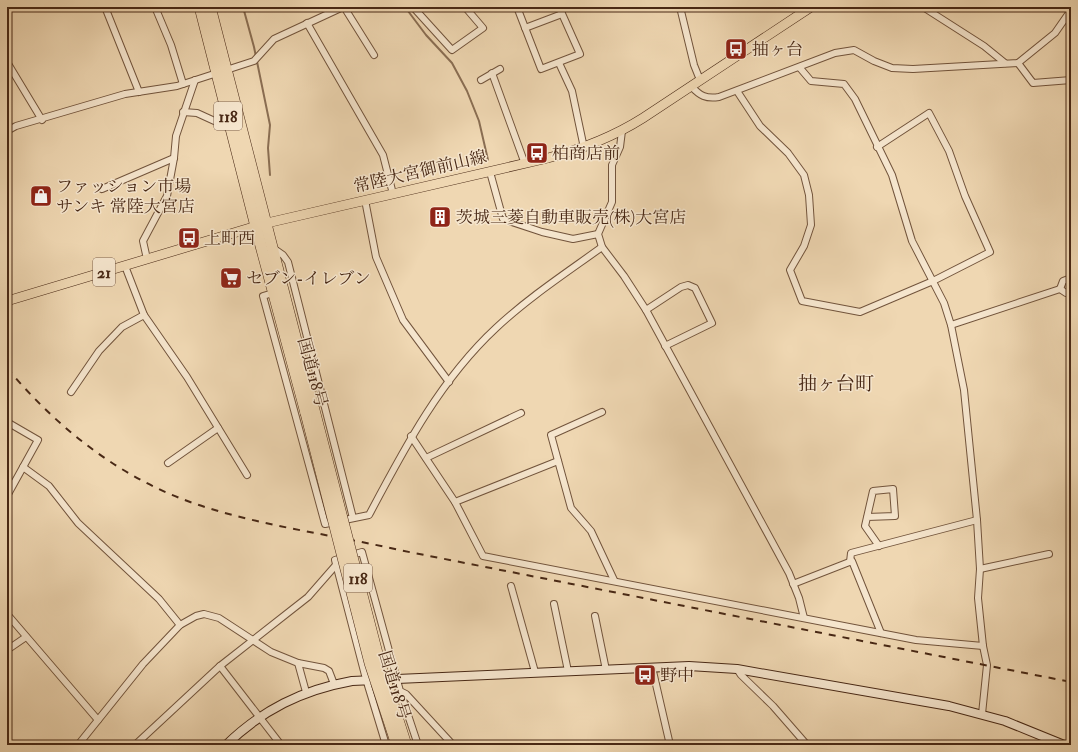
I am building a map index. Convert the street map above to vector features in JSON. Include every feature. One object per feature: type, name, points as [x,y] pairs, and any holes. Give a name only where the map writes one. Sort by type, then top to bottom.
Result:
[{"type":"highway","name":"国道118号","points":[[200,7],[221,70],[261,225],[273,293],[310,411],[379,661],[406,745]]},
{"type":"highway","name":"国道118号","points":[[210,7],[232,129],[261,225],[273,248],[367,650],[397,745]]},
{"type":"main road","name":"常陸大宮御前山線","points":[[7,301],[261,225],[525,164],[584,148],[622,131],[811,7]]},
{"type":"street","points":[[105,7],[139,92]]},
{"type":"street","points":[[155,7],[171,45],[182,84]]},
{"type":"street","points":[[7,130],[84,106],[139,92],[182,84],[221,70],[254,61],[274,39],[344,7],[374,55]]},
{"type":"street","points":[[413,7],[452,50],[483,28],[465,7]]},
{"type":"street","points":[[516,7],[541,69],[580,54],[559,7]]},
{"type":"street","points":[[680,7],[694,65],[700,80]]},
{"type":"street","points":[[923,7],[984,46],[1005,63]]},
{"type":"street","points":[[691,86],[698,94],[711,98],[737,91],[800,68],[835,53],[854,50],[874,61],[892,68],[913,69],[1018,63],[1055,33],[1071,10]]},
{"type":"street","points":[[525,28],[562,14]]},
{"type":"street","points":[[307,23],[383,155],[393,194]]},
{"type":"street","points":[[7,62],[42,120]]},
{"type":"street","points":[[559,63],[572,91],[584,148]]},
{"type":"street","points":[[1018,63],[1033,83],[1071,80]]},
{"type":"street","points":[[800,68],[811,81],[844,84],[855,100],[892,175],[912,241],[944,303],[952,325],[964,390],[977,520],[980,569],[978,598],[982,646],[987,665],[982,714]]},
{"type":"street","points":[[481,80],[500,69]]},
{"type":"street","points":[[492,74],[525,164]]},
{"type":"street","points":[[147,259],[143,241],[167,196],[174,158],[176,136],[195,80]]},
{"type":"street","points":[[737,91],[760,126],[788,153],[804,175],[809,195],[811,225],[804,246],[790,270],[802,301],[860,312],[932,281],[990,252],[965,196],[949,151],[929,113],[877,147]]},
{"type":"street","points":[[184,112],[197,113],[232,129]]},
{"type":"street","points":[[622,131],[620,147],[612,165],[612,202],[598,234],[602,247],[624,276],[646,310],[793,584],[804,618]]},
{"type":"street","points":[[102,189],[174,158]]},
{"type":"street","points":[[490,172],[503,219],[542,232],[573,239],[598,234]]},
{"type":"street","points":[[365,200],[376,257],[403,320],[449,382]]},
{"type":"street","points":[[273,293],[263,296],[325,524],[369,515],[411,436],[449,382],[496,329],[602,247]]},
{"type":"street","points":[[273,248],[283,255],[288,262],[353,518]]},
{"type":"street","points":[[125,266],[144,315],[187,377],[247,475]]},
{"type":"street","points":[[1060,289],[1063,281],[1071,278]]},
{"type":"street","points":[[646,310],[681,287],[688,286],[695,288],[712,323],[665,346]]},
{"type":"street","points":[[952,325],[1060,289]]},
{"type":"street","points":[[1060,289],[1066,293],[1071,291]]},
{"type":"street","points":[[71,392],[99,351],[122,327],[144,315]]},
{"type":"street","points":[[602,412],[551,435],[571,508],[591,531],[614,580]]},
{"type":"street","points":[[426,458],[521,413]]},
{"type":"street","points":[[7,422],[38,440],[7,496]]},
{"type":"street","points":[[168,463],[218,428]]},
{"type":"street","points":[[411,436],[455,502],[483,556],[614,580],[916,640],[982,646]]},
{"type":"street","points":[[455,502],[558,461]]},
{"type":"street","points":[[23,467],[49,486],[78,523],[159,599],[180,625]]},
{"type":"street","points":[[867,517],[895,516],[893,489],[873,491],[867,517],[865,526],[879,546]]},
{"type":"street","points":[[850,562],[851,553],[977,520]]},
{"type":"street","points":[[386,745],[366,679],[335,560],[362,552],[395,678],[418,745]]},
{"type":"street","points":[[980,569],[1048,554]]},
{"type":"street","points":[[850,562],[852,561],[881,633]]},
{"type":"street","points":[[793,584],[850,562]]},
{"type":"street","points":[[135,745],[220,666],[308,597],[336,565]]},
{"type":"street","points":[[511,586],[535,672]]},
{"type":"street","points":[[554,604],[568,671]]},
{"type":"street","points":[[7,614],[98,720]]},
{"type":"street","points":[[78,745],[143,664],[180,625],[196,616],[213,615],[271,652],[298,663],[324,668],[329,671],[334,684]]},
{"type":"street","points":[[595,616],[606,670]]},
{"type":"street","points":[[7,650],[26,637]]},
{"type":"street","points":[[298,663],[306,692]]},
{"type":"street","points":[[220,666],[281,745]]},
{"type":"street","points":[[652,667],[670,745]]},
{"type":"street","points":[[226,745],[258,717],[275,706],[306,692],[334,684],[366,679],[652,667],[701,667],[737,669],[949,706],[982,714],[1024,728],[1064,745]]},
{"type":"street","points":[[737,669],[741,675],[773,706],[807,745]]},
{"type":"street","points":[[400,690],[406,694],[453,745]]},
{"type":"waterway","points":[[243,7],[254,47],[270,125],[268,148],[270,175]]},
{"type":"waterway","points":[[405,7],[426,35],[452,63],[467,91],[479,121],[488,160]]},
{"type":"railway","points":[[7,368],[49,413],[96,452],[121,469],[148,484],[205,507],[253,520],[399,550],[1071,682]]},
{"type":"place","name":"抽ヶ台","points":[[736,49]]},
{"type":"place","name":"柏商店前","points":[[537,153]]},
{"type":"place","name":"ファッション市場 サンキ 常陸大宮店","points":[[41,196]]},
{"type":"place","name":"茨城三菱自動車販売(株)大宮店","points":[[440,217]]},
{"type":"place","name":"上町西","points":[[189,238]]},
{"type":"place","name":"セブン-イレブン","points":[[231,278]]},
{"type":"place","name":"野中","points":[[645,675]]},
{"type":"district","name":"抽ヶ台町","points":[[836,383]]}]
